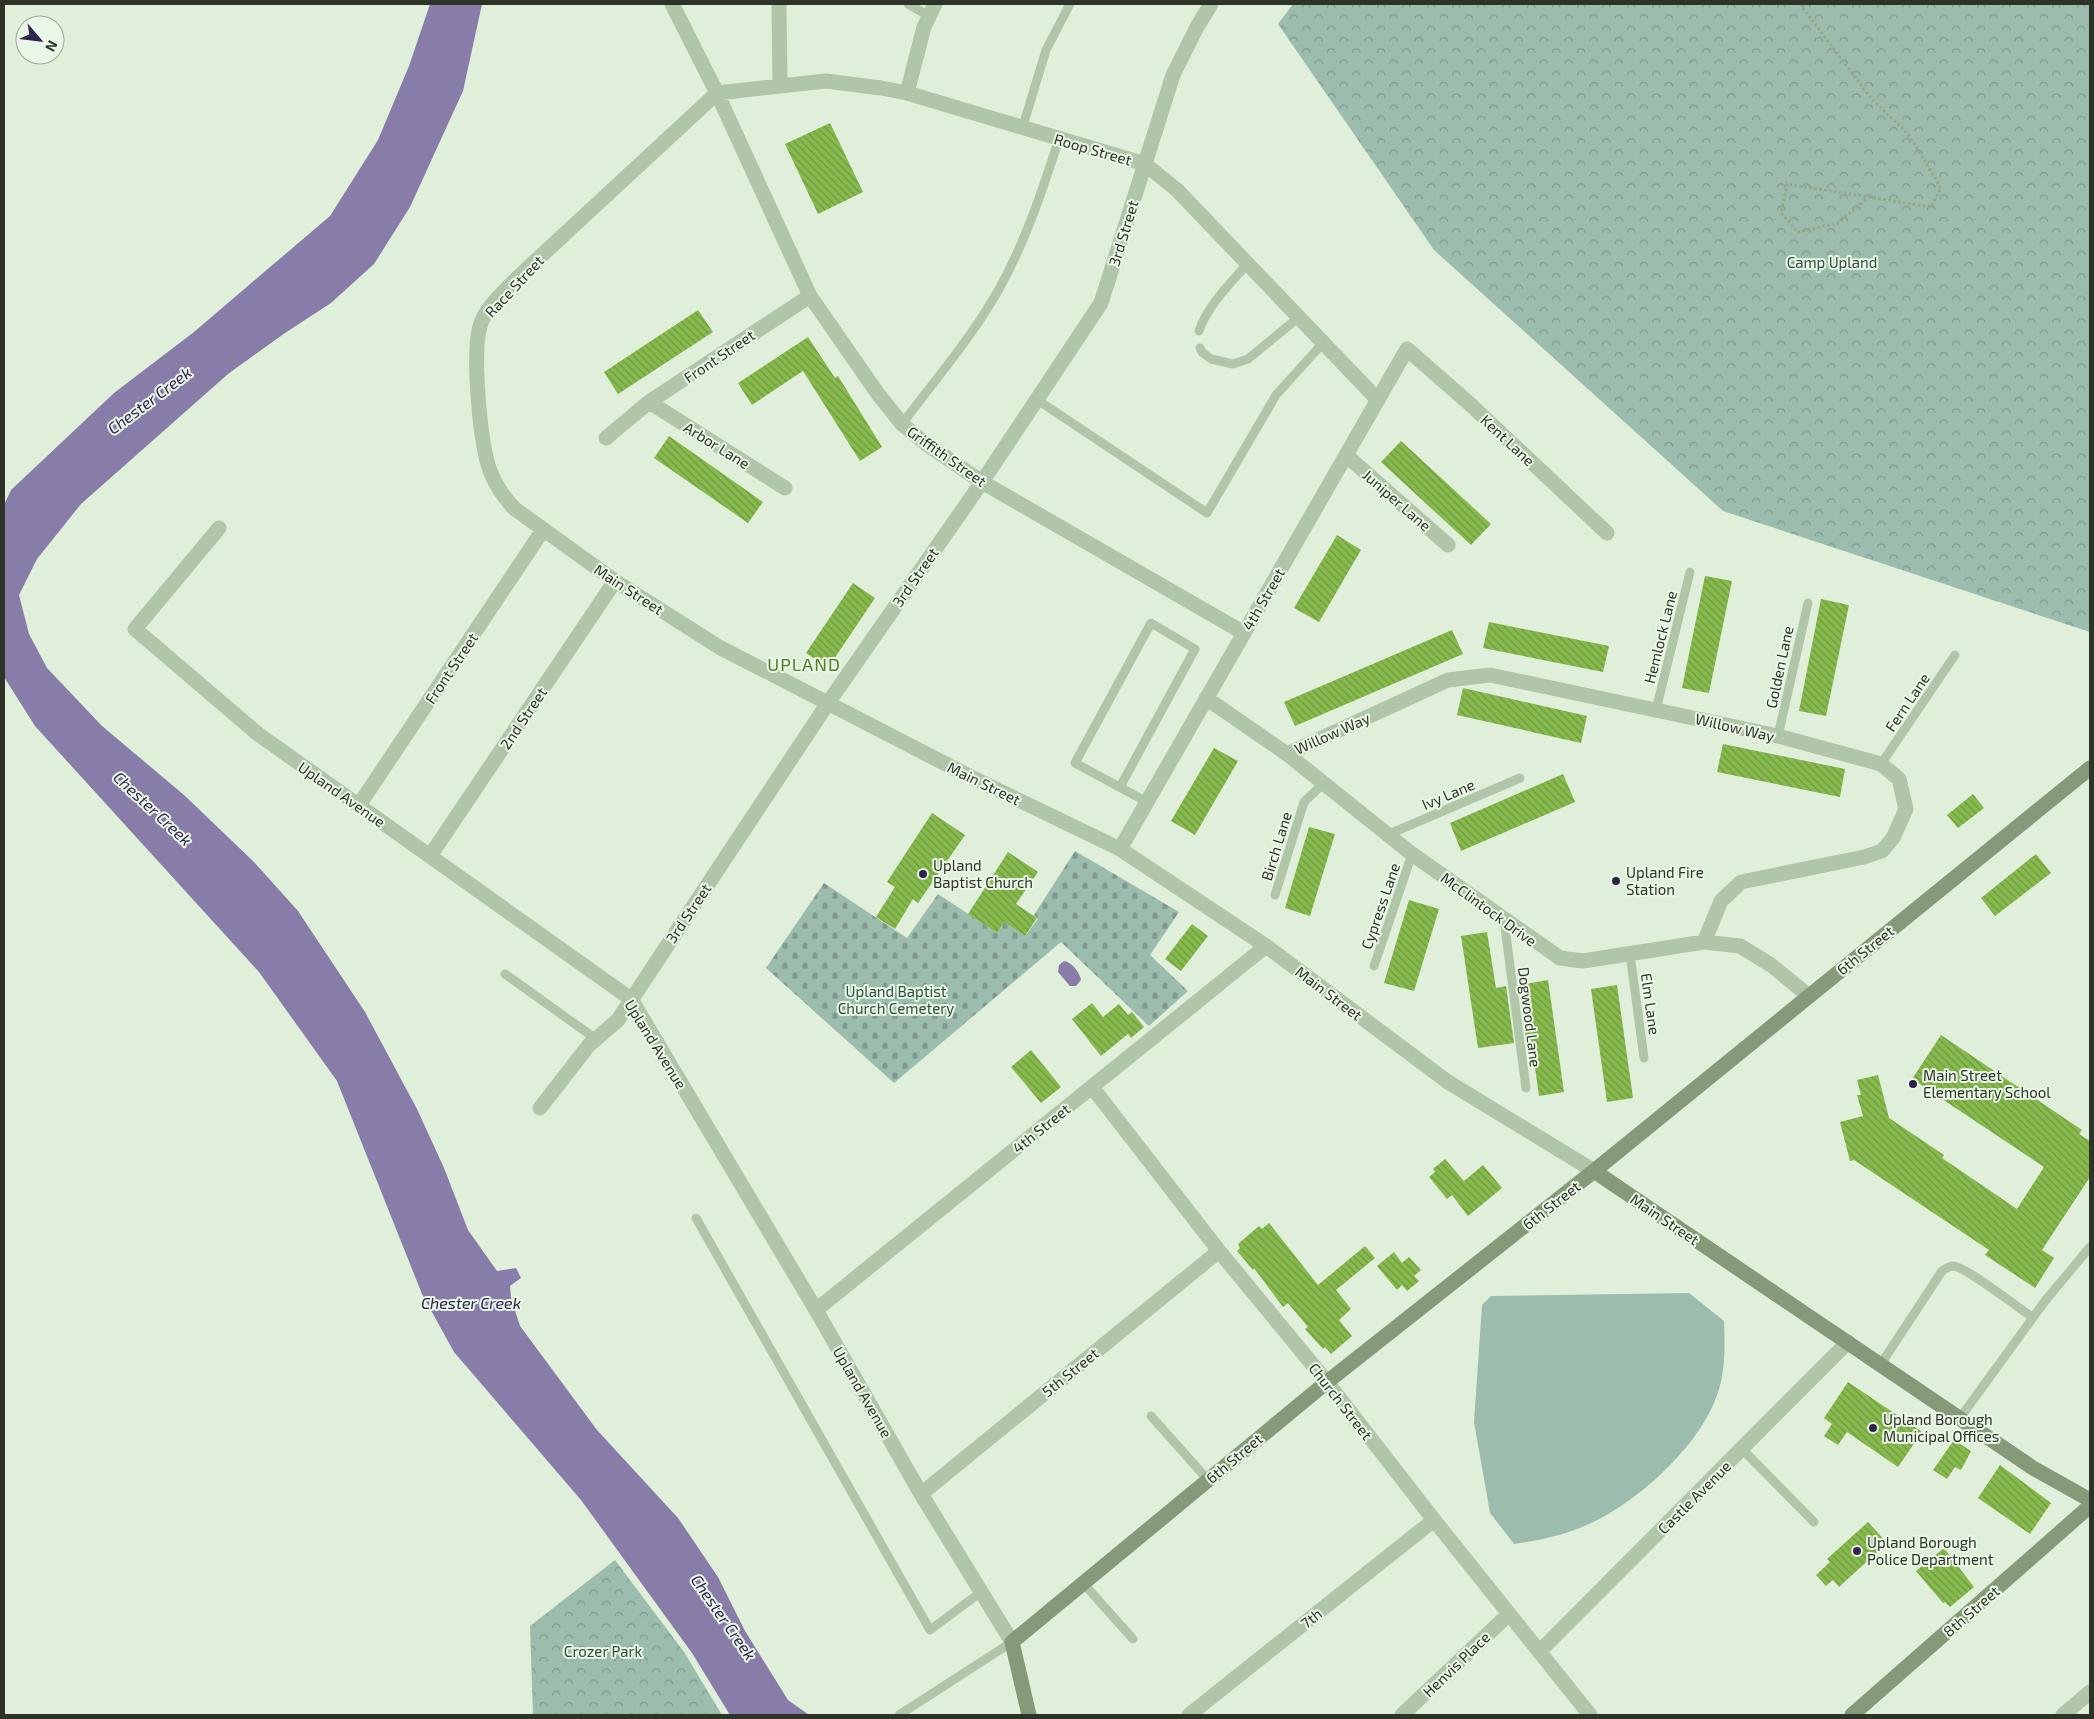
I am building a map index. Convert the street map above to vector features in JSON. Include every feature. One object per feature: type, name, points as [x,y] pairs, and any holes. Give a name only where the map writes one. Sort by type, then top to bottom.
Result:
[{"type":"street","name":"Griffith Street","points":[[672,4],[717,93],[810,296],[878,394],[902,424],[925,443],[982,482],[1244,633]]},
{"type":"street","points":[[779,4],[780,85]]},
{"type":"street","name":"3rd Street","points":[[540,1108],[596,1039],[618,1020],[828,703],[982,482],[1102,303],[1173,75],[1211,4]]},
{"type":"street","points":[[907,93],[932,10]]},
{"type":"street","name":"Roop Street","points":[[717,93],[826,81],[880,88],[907,93],[1022,129],[1145,164],[1177,190],[1378,400]]},
{"type":"street","name":"Race Street","points":[[543,530],[514,510],[505,499],[490,469],[484,443],[477,372],[476,346],[480,324],[488,309],[515,280],[717,93]]},
{"type":"street","name":"Front Street","points":[[606,438],[649,402],[810,296]]},
{"type":"street","name":"4th Street","points":[[1120,849],[1407,349]]},
{"type":"street","name":"Kent Lane","points":[[1407,349],[1471,404],[1607,533]]},
{"type":"street","name":"Arbor Lane","points":[[649,402],[785,488]]},
{"type":"street","name":"Juniper Lane","points":[[1347,456],[1448,545]]},
{"type":"street","name":"Upland Avenue","points":[[219,528],[135,629],[258,734],[631,998],[816,1310],[921,1494],[1012,1642],[1029,1715]]},
{"type":"street","name":"Front Street","points":[[359,805],[543,530]]},
{"type":"street","name":"Main Street","points":[[543,530],[615,581],[719,647],[1120,849],[1266,946],[1448,1082],[1594,1171],[2033,1468],[2090,1500]]},
{"type":"street","name":"2nd Street","points":[[430,856],[615,581]]},
{"type":"street","name":"Willow Way","points":[[1287,754],[1448,680],[1490,675],[1778,736],[1881,764],[1898,779],[1906,809],[1893,838],[1882,851],[1864,857],[1740,882],[1721,900],[1704,942]]},
{"type":"street","name":"McClintock Drive","points":[[1206,698],[1287,754],[1412,854],[1552,954],[1567,960],[1583,961],[1704,942],[1740,946],[1771,965],[1809,996]]},
{"type":"street","name":"6th Street","points":[[1012,1642],[1327,1382],[1594,1171],[2090,768]]},
{"type":"street","name":"4th Street","points":[[816,1310],[1266,946]]},
{"type":"street","name":"Church Street","points":[[1092,1087],[1219,1251],[1327,1382],[1434,1520],[1590,1715]]},
{"type":"street","name":"5th Street","points":[[921,1494],[1219,1251]]},
{"type":"street","name":"Castle Avenue","points":[[1539,1652],[1848,1342]]},
{"type":"street","name":"8th Street","points":[[1852,1715],[2090,1506]]},
{"type":"street","name":"7th","points":[[1189,1715],[1434,1520]]},
{"type":"street","name":"Henvis Place","points":[[1402,1715],[1509,1614]]},
{"type":"street","points":[[2063,1715],[2090,1692]]},
{"type":"lane","points":[[908,4],[932,10]]},
{"type":"lane","points":[[1022,129],[1046,50],[1070,4]]},
{"type":"lane","points":[[902,424],[974,328],[1007,275],[1037,205],[1059,139]]},
{"type":"lane","points":[[1198,331],[1222,295],[1248,263]]},
{"type":"lane","points":[[1200,348],[1211,359],[1233,364],[1248,359],[1299,317]]},
{"type":"lane","points":[[1036,399],[1207,512],[1276,395],[1324,343]]},
{"type":"lane","name":"Hemlock Lane","points":[[1656,710],[1690,572]]},
{"type":"lane","name":"Golden Lane","points":[[1778,736],[1808,603]]},
{"type":"lane","points":[[1120,787],[1195,649],[1151,623],[1076,763],[1147,802]]},
{"type":"lane","name":"Fern Lane","points":[[1881,764],[1955,655]]},
{"type":"lane","name":"Ivy Lane","points":[[1387,835],[1520,778]]},
{"type":"lane","name":"Birch Lane","points":[[1275,895],[1304,802],[1324,783]]},
{"type":"lane","name":"Cypress Lane","points":[[1374,966],[1412,854]]},
{"type":"lane","name":"Dogwood Lane","points":[[1504,920],[1526,1088]]},
{"type":"lane","name":"Elm Lane","points":[[1630,954],[1644,1058]]},
{"type":"lane","points":[[505,974],[596,1039]]},
{"type":"lane","points":[[696,1218],[930,1630],[981,1592]]},
{"type":"lane","points":[[1960,1418],[2032,1318],[2090,1247]]},
{"type":"lane","points":[[1881,1364],[1942,1271],[1948,1267],[1953,1266],[1966,1272],[2032,1318]]},
{"type":"lane","points":[[1151,1416],[1208,1480]]},
{"type":"lane","points":[[1742,1449],[1814,1522]]},
{"type":"lane","points":[[1083,1583],[1133,1639]]},
{"type":"lane","points":[[899,1715],[1012,1642]]},
{"type":"path","points":[[1800,4],[1870,97],[1909,136],[1941,188],[1931,206],[1868,198],[1787,184],[1781,213],[1798,232],[1838,223],[1868,198]]},
{"type":"green space","name":"Camp Upland","points":[[1293,4],[2090,4],[2090,632],[1723,511],[1434,250],[1278,24]]},
{"type":"green space","name":"Upland Baptist Church Cemetery","points":[[1075,851],[1179,912],[1150,955],[1188,991],[1149,1026],[1061,942],[894,1083],[766,968],[824,883],[907,938],[938,894],[997,933],[1004,922],[1025,936],[1038,919],[1034,915]]},
{"type":"green space","points":[[1689,1293],[1724,1321],[1724,1362],[1721,1383],[1705,1421],[1693,1439],[1662,1473],[1627,1502],[1609,1514],[1563,1534],[1514,1544],[1490,1513],[1474,1422],[1482,1305],[1491,1296]]},
{"type":"green space","name":"Crozer Park","points":[[615,1560],[684,1652],[722,1715],[533,1715],[530,1626]]},
{"type":"water","name":"Chester Creek","points":[[430,4],[482,4],[463,91],[410,207],[374,264],[331,303],[228,374],[81,504],[37,559],[19,595],[29,634],[47,668],[102,726],[184,795],[254,862],[298,911],[365,1012],[417,1109],[444,1168],[468,1230],[497,1271],[516,1268],[521,1278],[510,1286],[511,1298],[520,1326],[597,1430],[678,1518],[718,1577],[745,1631],[788,1700],[809,1715],[730,1715],[692,1653],[581,1500],[454,1352],[422,1294],[337,1081],[259,972],[35,726],[4,677],[4,505],[11,490],[114,393],[194,332],[330,216],[378,140],[409,66]]},
{"type":"water","points":[[1064,961],[1073,966],[1079,974],[1081,980],[1076,986],[1070,986],[1058,972],[1059,965]]},
{"type":"building","points":[[830,123],[863,192],[818,214],[785,144]]},
{"type":"building","points":[[698,310],[713,332],[618,394],[604,372]]},
{"type":"building","points":[[808,337],[835,378],[838,376],[882,447],[860,461],[803,371],[752,405],[738,383]]},
{"type":"building","points":[[669,436],[763,502],[748,523],[654,458]]},
{"type":"building","points":[[1401,441],[1491,524],[1471,545],[1381,462]]},
{"type":"building","points":[[1337,535],[1361,550],[1319,622],[1294,608]]},
{"type":"building","points":[[1705,576],[1732,581],[1709,693],[1682,688]]},
{"type":"building","points":[[853,583],[875,598],[828,668],[806,653]]},
{"type":"building","points":[[1821,599],[1849,605],[1826,716],[1799,711]]},
{"type":"building","points":[[1489,622],[1609,646],[1603,672],[1483,648]]},
{"type":"building","points":[[1452,630],[1463,654],[1295,726],[1284,702]]},
{"type":"building","points":[[1463,688],[1587,716],[1581,743],[1457,715]]},
{"type":"building","points":[[1723,744],[1845,769],[1840,797],[1717,772]]},
{"type":"building","points":[[1214,748],[1238,761],[1195,835],[1171,821]]},
{"type":"building","points":[[1563,774],[1575,802],[1461,851],[1450,823]]},
{"type":"building","points":[[1973,794],[1984,808],[1958,828],[1947,815]]},
{"type":"building","points":[[932,813],[965,835],[918,903],[913,899],[895,929],[876,917],[895,887],[887,882]]},
{"type":"building","points":[[1309,827],[1335,834],[1310,916],[1285,908]]},
{"type":"building","points":[[1008,852],[1038,872],[1016,904],[1037,918],[1025,936],[1004,922],[997,933],[968,914]]},
{"type":"building","points":[[2036,854],[2051,873],[1995,916],[1981,898]]},
{"type":"building","points":[[1409,900],[1439,909],[1414,991],[1384,983]]},
{"type":"building","points":[[1192,924],[1208,936],[1181,971],[1165,959]]},
{"type":"building","points":[[1487,932],[1496,988],[1506,986],[1514,1043],[1478,1048],[1461,936]]},
{"type":"building","points":[[1548,980],[1564,1092],[1539,1096],[1531,1040],[1526,1041],[1519,985]]},
{"type":"building","points":[[1617,985],[1633,1098],[1607,1102],[1591,989]]},
{"type":"building","points":[[1092,1003],[1103,1017],[1119,1004],[1128,1015],[1132,1012],[1144,1027],[1131,1038],[1128,1034],[1101,1056],[1072,1019]]},
{"type":"building","name":"Main Street Elementary School","points":[[1941,1035],[2082,1130],[2079,1134],[2090,1141],[2090,1177],[2042,1250],[2054,1258],[2035,1288],[1985,1255],[1989,1250],[1854,1160],[1850,1161],[1840,1122],[1863,1116],[1857,1095],[1861,1095],[1857,1080],[1878,1075],[1889,1118],[1944,1155],[1942,1158],[2017,1209],[2044,1167],[1912,1079]]},
{"type":"building","points":[[1031,1050],[1061,1087],[1041,1103],[1011,1067]]},
{"type":"building","points":[[1445,1159],[1464,1181],[1483,1165],[1502,1188],[1468,1216],[1452,1195],[1447,1199],[1429,1177],[1435,1172],[1433,1169]]},
{"type":"building","points":[[1269,1223],[1318,1285],[1365,1246],[1375,1258],[1336,1290],[1351,1309],[1339,1320],[1352,1336],[1331,1354],[1325,1347],[1323,1349],[1305,1329],[1308,1327],[1288,1303],[1283,1307],[1254,1268],[1253,1270],[1237,1251],[1240,1248],[1238,1244],[1259,1226],[1262,1229]]},
{"type":"building","points":[[1394,1252],[1402,1263],[1409,1257],[1421,1270],[1414,1276],[1419,1281],[1407,1291],[1402,1285],[1397,1290],[1377,1266]]},
{"type":"building","name":"Upland Borough Municipal Offices","points":[[1848,1382],[1922,1432],[1898,1467],[1847,1432],[1838,1445],[1824,1436],[1832,1424],[1824,1418]]},
{"type":"building","points":[[1954,1440],[1971,1451],[1961,1470],[1955,1467],[1947,1479],[1933,1470]]},
{"type":"building","points":[[2000,1465],[2051,1503],[2030,1534],[1978,1498]]},
{"type":"building","name":"Upland Borough Police Department","points":[[1868,1522],[1887,1543],[1839,1587],[1833,1580],[1826,1586],[1816,1575],[1830,1562],[1827,1559]]},
{"type":"building","points":[[1944,1548],[1974,1587],[1950,1607],[1945,1602],[1943,1603],[1916,1571]]},
{"type":"place","name":"Upland Baptist Church","points":[[923,874]]},
{"type":"place","name":"Upland Fire Station","points":[[1616,881]]},
{"type":"place","name":"Main Street Elementary School","points":[[1913,1084]]},
{"type":"place","name":"Upland Borough Municipal Offices","points":[[1873,1428]]},
{"type":"place","name":"Upland Borough Police Department","points":[[1857,1551]]},
{"type":"district","name":"UPLAND","points":[[804,664]]}]
